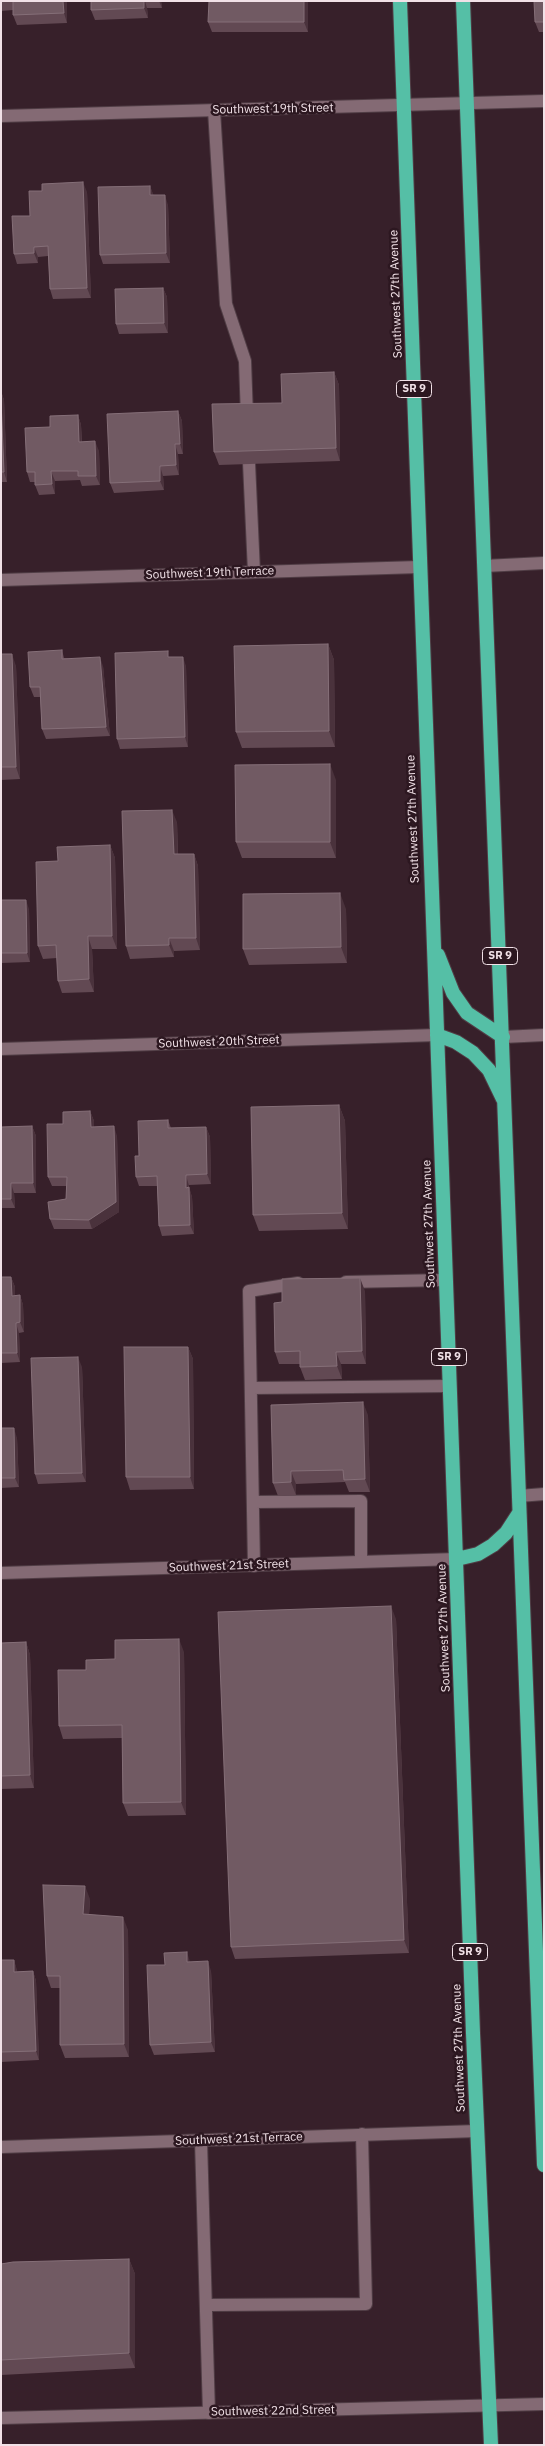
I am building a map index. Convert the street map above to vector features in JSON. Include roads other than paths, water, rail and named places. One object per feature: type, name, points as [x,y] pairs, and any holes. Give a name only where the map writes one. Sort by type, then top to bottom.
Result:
[{"type":"highway","name":"Southwest 27th Avenue","points":[[400,1],[477,2131],[491,2445]]},
{"type":"highway","name":"SR 9","points":[[463,1],[506,1104],[519,1513],[540,1928],[544,2165]]},
{"type":"highway","points":[[433,942],[452,993],[462,1006],[485,1027],[503,1037]]},
{"type":"highway","points":[[437,1035],[456,1042],[473,1053],[488,1070],[506,1104]]},
{"type":"highway","points":[[456,1559],[478,1554],[493,1546],[506,1534],[519,1513]]},
{"type":"street","name":"Southwest 19th Street","points":[[1,116],[544,101]]},
{"type":"street","points":[[214,110],[226,304],[244,361],[247,416]]},
{"type":"street","points":[[248,463],[254,572]]},
{"type":"street","points":[[484,566],[544,563]]},
{"type":"street","name":"Southwest 19th Terrace","points":[[1,580],[419,567]]},
{"type":"street","name":"Southwest 20th Street","points":[[1,1048],[437,1035]]},
{"type":"street","points":[[503,1037],[544,1035]]},
{"type":"street","points":[[330,1282],[446,1280]]},
{"type":"street","points":[[254,1566],[248,1291],[311,1283]]},
{"type":"street","points":[[251,1388],[450,1386]]},
{"type":"street","points":[[519,1496],[544,1494]]},
{"type":"street","points":[[253,1502],[360,1501],[360,1561]]},
{"type":"street","name":"Southwest 21st Street","points":[[1,1573],[456,1559]]},
{"type":"street","name":"Southwest 21st Terrace","points":[[1,2147],[477,2131]]},
{"type":"street","points":[[206,2305],[366,2304],[362,2134]]},
{"type":"street","points":[[201,2140],[209,2413]]},
{"type":"street","name":"Southwest 22nd Street","points":[[1,2418],[544,2404]]}]
